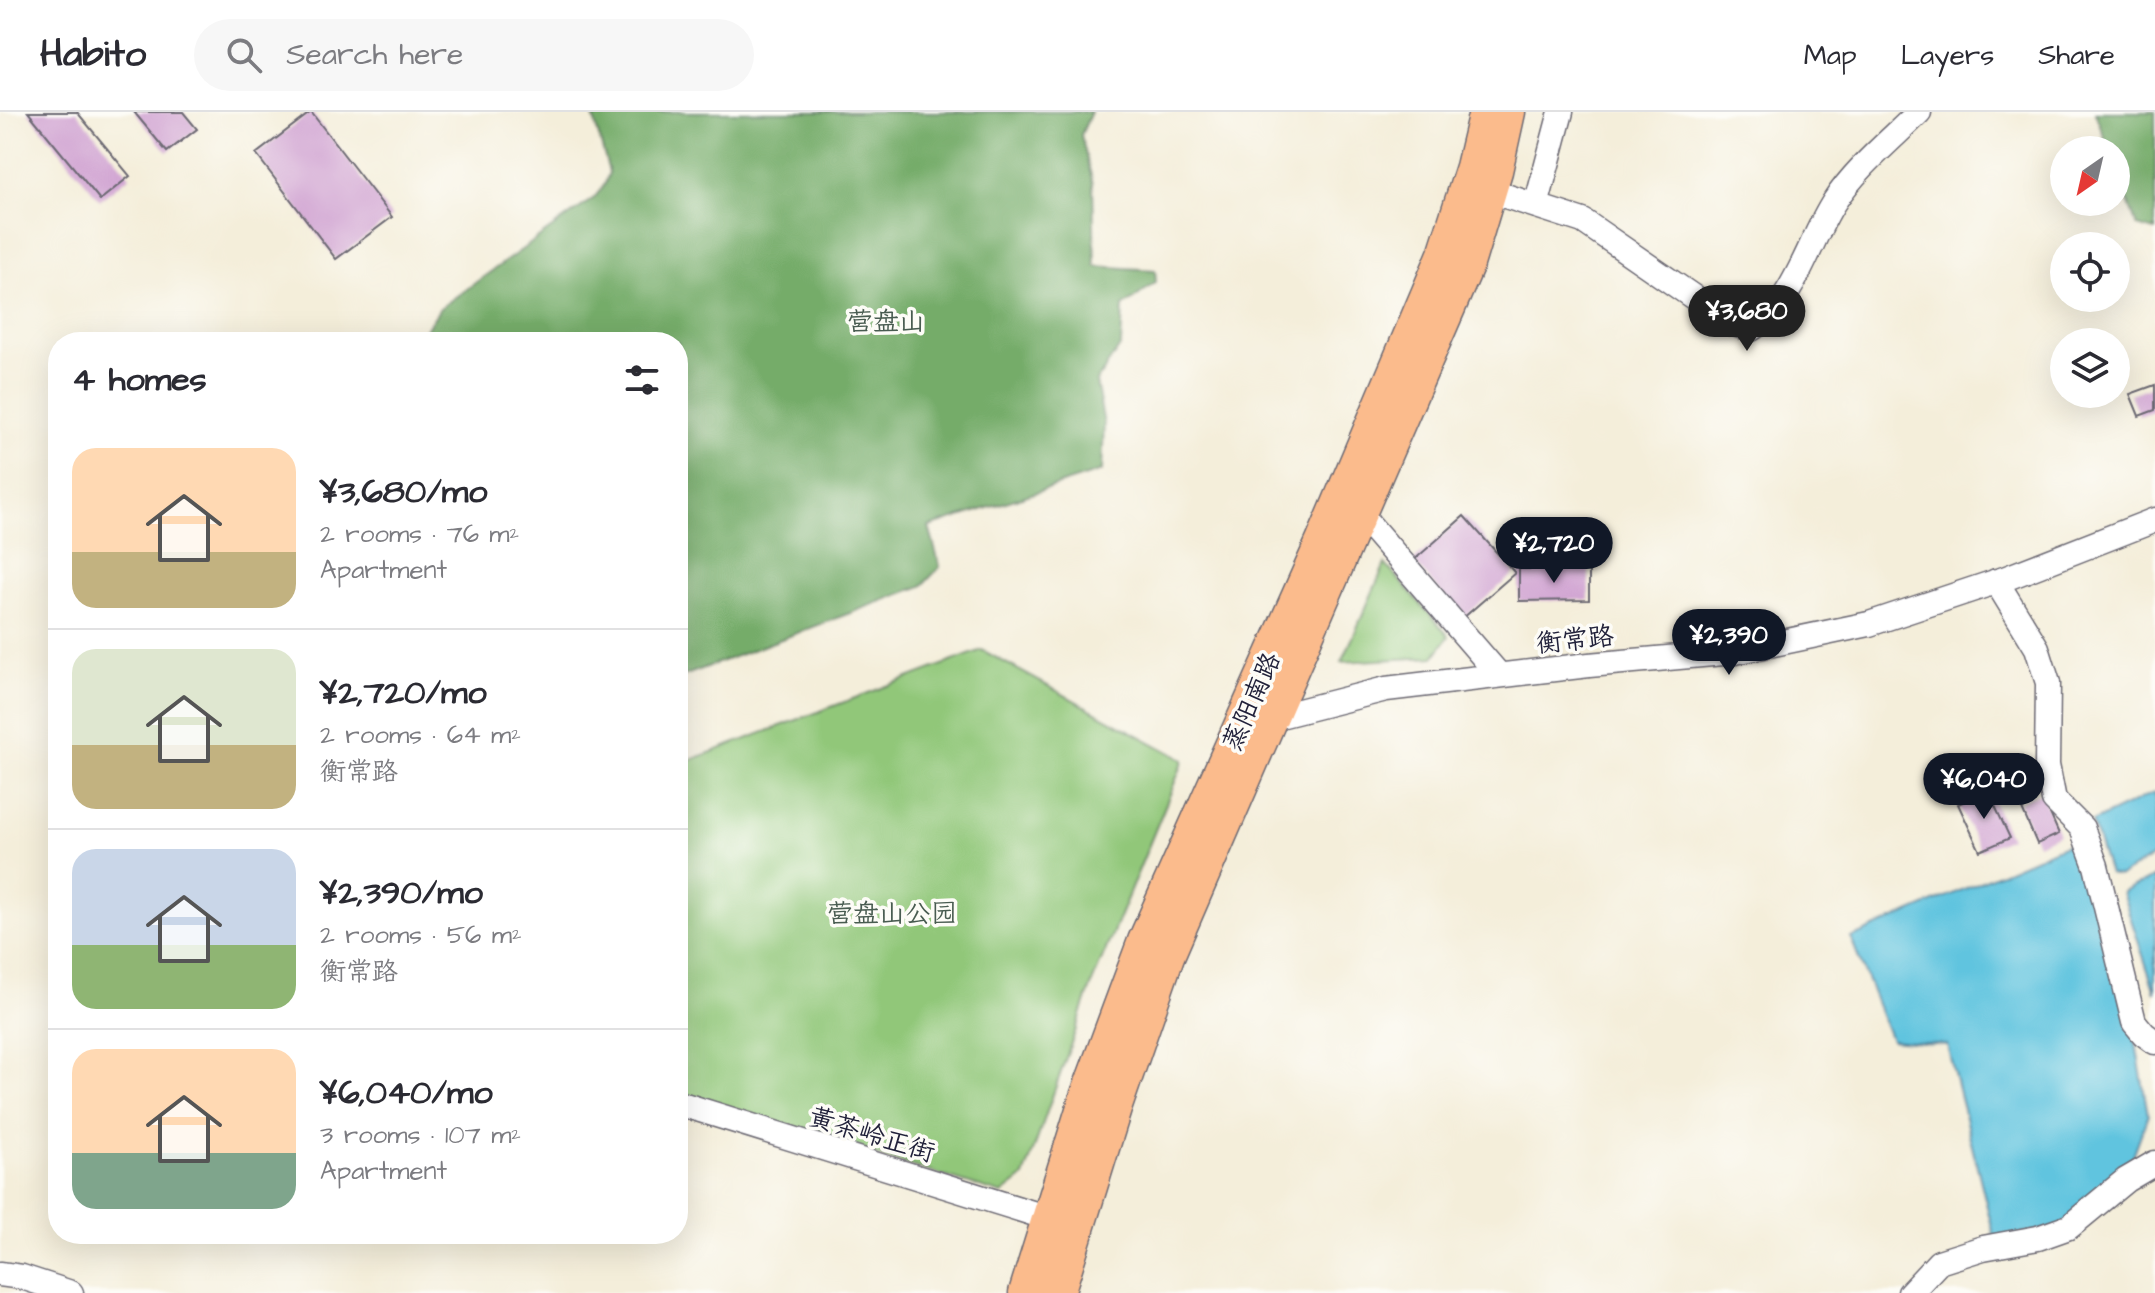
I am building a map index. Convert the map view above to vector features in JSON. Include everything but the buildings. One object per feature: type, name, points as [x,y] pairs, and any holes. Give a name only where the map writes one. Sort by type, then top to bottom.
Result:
[{"type":"main road","name":"蒸阳南路","points":[[1025,1293],[1086,1097],[1144,941],[1322,542],[1444,254],[1472,167],[1485,112]]},
{"type":"main road","name":"蒸阳南路","points":[[1058,1293],[1115,1109],[1168,956],[1468,264],[1509,112]]},
{"type":"street","points":[[1536,206],[1561,112]]},
{"type":"street","points":[[1490,191],[1583,221],[1719,316],[1751,329],[1763,322],[1781,300],[1835,199],[1919,112]]},
{"type":"street","points":[[1361,515],[1499,675]]},
{"type":"street","name":"衡常路","points":[[1272,718],[1386,689],[1735,652],[1869,624],[1996,581],[2155,520]]},
{"type":"street","points":[[1996,581],[2037,648],[2048,683],[2047,765],[2054,800],[2082,828],[2096,866],[2134,1022],[2155,1042]]},
{"type":"street","name":"黄茶岭正街","points":[[688,1106],[1048,1218]]},
{"type":"street","points":[[1910,1293],[1939,1262],[1983,1248],[2038,1238],[2069,1227],[2126,1180],[2155,1163]]},
{"type":"street","points":[[0,1274],[22,1277],[71,1293]]},
{"type":"street","points":[[0,1288],[32,1293]]},
{"type":"green space","name":"营盘山","points":[[592,112],[1091,112],[1081,135],[1093,184],[1095,266],[1155,270],[1156,282],[1123,307],[1121,345],[1096,382],[1104,424],[1102,471],[929,527],[940,567],[922,586],[688,674],[688,332],[424,332],[440,308],[594,198],[605,184],[609,172]]},
{"type":"green space","points":[[2095,112],[2155,112],[2155,231],[2137,226],[2130,207],[2130,136],[2104,136]]},
{"type":"green space","points":[[1385,564],[1449,636],[1434,657],[1342,662]]},
{"type":"green space","name":"营盘山公园","points":[[982,650],[1184,760],[1093,981],[1024,1177],[1002,1194],[688,1097],[688,761]]},
{"type":"water","points":[[2155,792],[2155,856],[2120,876],[2109,874],[2092,822]]},
{"type":"water","points":[[2077,840],[2136,1043],[2148,1115],[2126,1175],[2063,1226],[1995,1239],[1947,1045],[1891,1040],[1851,938]]},
{"type":"water","points":[[2155,877],[2155,992],[2122,892]]}]
